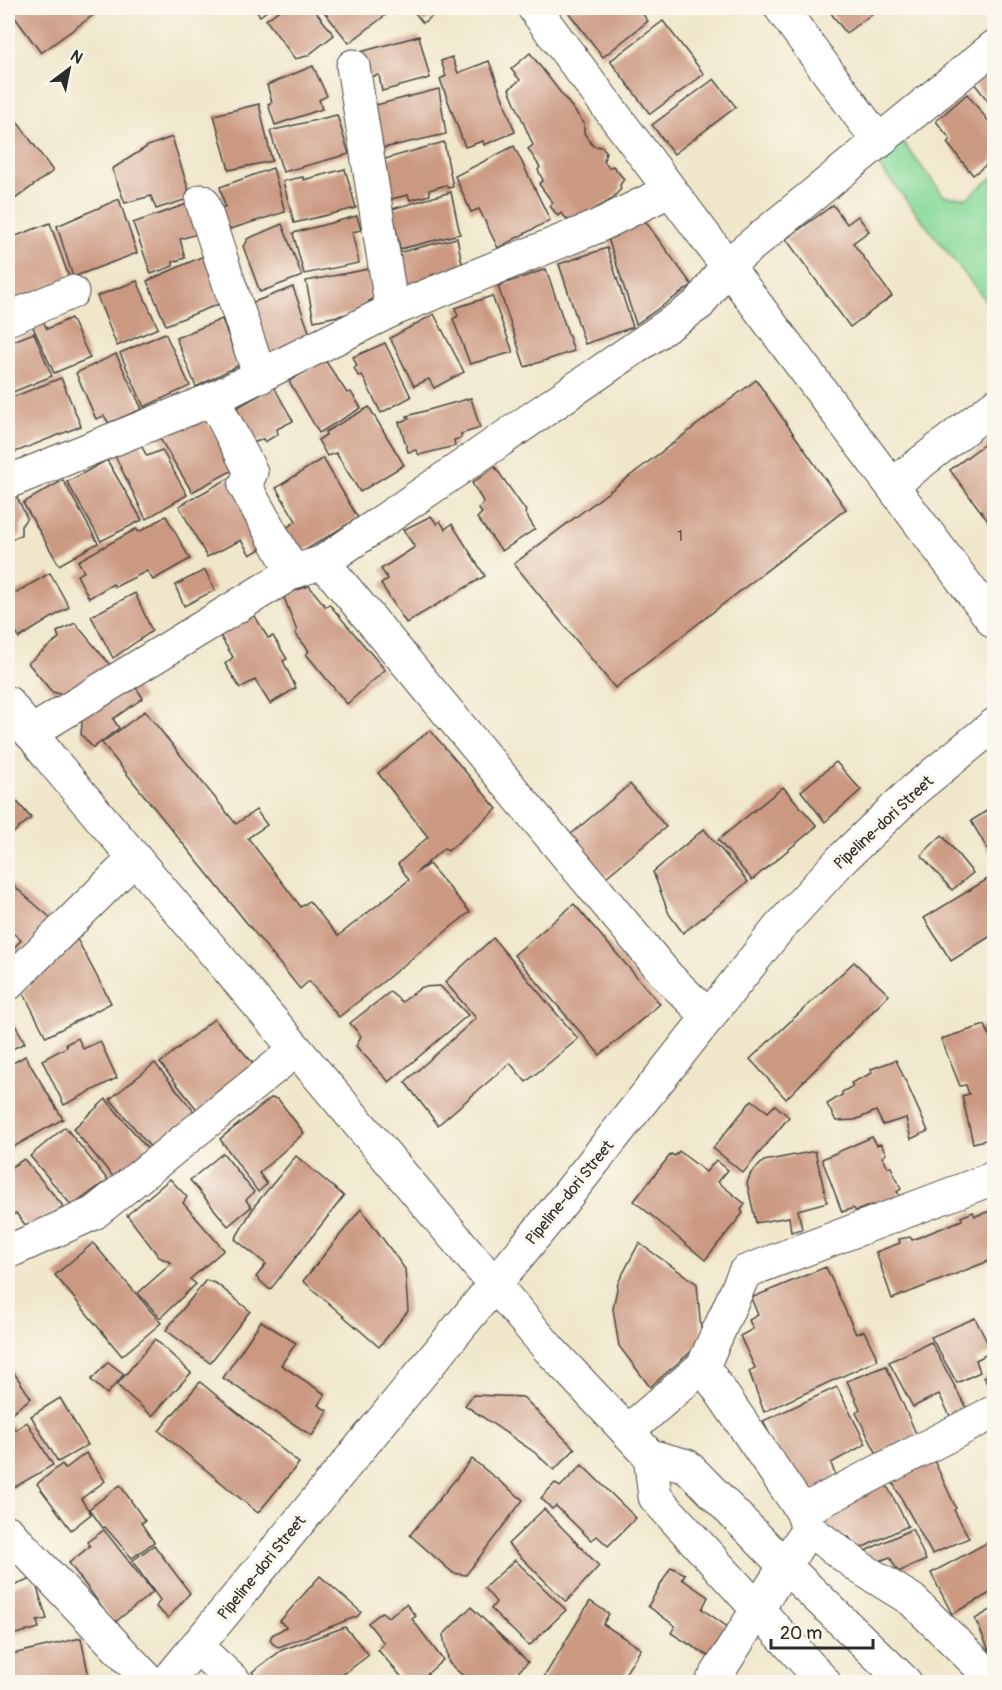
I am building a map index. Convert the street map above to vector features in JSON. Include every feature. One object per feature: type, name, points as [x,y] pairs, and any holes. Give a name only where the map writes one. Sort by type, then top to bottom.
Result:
[{"type":"street","points":[[534,8],[994,622]]},
{"type":"street","points":[[781,8],[879,142]]},
{"type":"street","points":[[30,733],[308,567],[699,304],[726,267],[994,47]]},
{"type":"street","points":[[353,66],[392,310]]},
{"type":"street","points":[[8,482],[213,399],[392,310],[596,226],[669,190]]},
{"type":"street","points":[[201,201],[260,377]]},
{"type":"street","points":[[8,319],[72,292]]},
{"type":"street","points":[[213,399],[251,472],[245,486],[308,567],[668,977],[709,1017]]},
{"type":"street","points":[[892,485],[994,406]]},
{"type":"street","points":[[8,703],[30,733],[549,1349],[650,1456],[687,1466],[905,1683]]},
{"type":"street","name":"Pipeline-dori Street","points":[[168,1683],[495,1283],[778,928],[841,860],[914,790],[994,725]]},
{"type":"street","points":[[8,984],[135,858]]},
{"type":"street","points":[[8,1252],[94,1213],[296,1050]]},
{"type":"street","points":[[627,1432],[703,1366],[745,1272],[994,1178]]},
{"type":"street","points":[[703,1366],[805,1520],[862,1569],[912,1600],[994,1680]]},
{"type":"street","points":[[712,1683],[786,1567],[805,1520],[994,1412]]},
{"type":"street","points":[[650,1456],[655,1497],[824,1683]]},
{"type":"street","points":[[8,1532],[22,1566],[150,1683]]},
{"type":"street","points":[[196,1646],[235,1683]]},
{"type":"green space","points":[[902,141],[944,196],[967,198],[994,176],[994,311],[876,162]]},
{"type":"building","points":[[8,8],[103,8],[41,53]]},
{"type":"building","points":[[254,8],[271,8],[260,16]]},
{"type":"building","points":[[282,8],[313,8],[334,35],[307,56],[295,59],[266,20]]},
{"type":"building","points":[[321,8],[388,8],[391,11],[349,43]]},
{"type":"building","points":[[411,8],[443,8],[423,23]]},
{"type":"building","points":[[565,8],[638,8],[648,21],[603,57]]},
{"type":"building","points":[[827,8],[880,8],[846,33]]},
{"type":"building","points":[[663,21],[704,74],[650,114],[610,61]]},
{"type":"building","points":[[419,36],[430,78],[382,91],[379,75],[369,77],[360,52]]},
{"type":"building","points":[[530,53],[584,123],[584,133],[593,146],[602,147],[606,151],[604,161],[609,168],[613,166],[624,179],[620,185],[621,189],[611,200],[571,223],[561,213],[558,216],[550,206],[553,203],[539,184],[543,180],[538,170],[540,167],[528,149],[533,145],[509,89],[520,80],[511,69]]},
{"type":"building","points":[[452,57],[458,73],[489,61],[515,132],[484,145],[483,141],[465,147],[440,79],[446,76],[441,61]]},
{"type":"building","points":[[313,66],[327,96],[319,100],[322,109],[275,125],[268,104],[272,102],[267,85]]},
{"type":"building","points":[[994,67],[994,109],[974,83]]},
{"type":"building","points":[[714,79],[736,107],[674,154],[652,125]]},
{"type":"building","points":[[439,89],[446,134],[383,148],[372,106]]},
{"type":"building","points":[[967,94],[994,128],[994,159],[973,175],[947,143],[950,139],[936,121]]},
{"type":"building","points":[[259,104],[272,161],[229,170],[214,115]]},
{"type":"building","points":[[8,109],[53,171],[8,204]]},
{"type":"building","points":[[337,115],[349,154],[283,172],[270,131]]},
{"type":"building","points":[[172,137],[191,198],[156,209],[151,196],[125,203],[112,169],[148,146]]},
{"type":"building","points":[[444,142],[453,187],[448,188],[446,185],[429,190],[430,195],[410,200],[408,195],[387,200],[378,161]]},
{"type":"building","points":[[514,146],[550,220],[498,248],[479,209],[471,212],[455,176]]},
{"type":"building","points":[[273,168],[285,212],[227,230],[219,208],[225,207],[220,187]]},
{"type":"building","points":[[345,169],[356,208],[294,223],[283,181],[303,177],[303,180]]},
{"type":"building","points":[[451,192],[460,234],[400,249],[392,209]]},
{"type":"building","points":[[119,199],[137,253],[73,277],[57,226]]},
{"type":"building","points":[[187,204],[197,234],[180,239],[185,258],[173,262],[173,266],[151,274],[133,223]]},
{"type":"building","points":[[833,205],[847,224],[858,216],[869,231],[853,243],[892,296],[850,327],[786,239]]},
{"type":"building","points":[[357,216],[361,230],[352,232],[359,263],[304,274],[293,233]]},
{"type":"building","points":[[642,217],[692,285],[636,324],[608,238]]},
{"type":"building","points":[[50,223],[71,283],[8,305],[8,239]]},
{"type":"building","points":[[282,224],[302,276],[260,292],[243,246],[247,239]]},
{"type":"building","points":[[457,238],[463,268],[431,275],[433,282],[404,292],[397,253]]},
{"type":"building","points":[[607,248],[633,327],[585,344],[559,264]]},
{"type":"building","points":[[206,255],[224,302],[166,325],[147,281]]},
{"type":"building","points":[[369,269],[374,299],[369,301],[371,309],[314,321],[306,281]]},
{"type":"building","points":[[546,269],[574,351],[525,367],[498,286]]},
{"type":"building","points":[[137,281],[158,328],[117,346],[97,296]]},
{"type":"building","points":[[293,287],[312,340],[263,356],[246,305]]},
{"type":"building","points":[[492,296],[513,352],[470,364],[453,319],[458,316],[455,308]]},
{"type":"building","points":[[434,314],[464,372],[434,388],[429,379],[414,386],[390,338]]},
{"type":"building","points":[[71,318],[90,358],[54,373],[32,325],[43,321],[47,329]]},
{"type":"building","points":[[222,319],[239,365],[196,387],[176,338]]},
{"type":"building","points":[[34,333],[52,376],[13,392],[8,380],[8,369],[12,367],[8,355],[8,343]]},
{"type":"building","points":[[165,333],[190,386],[144,407],[120,353]]},
{"type":"building","points":[[385,343],[411,397],[381,413],[362,375],[358,376],[354,368],[357,366],[353,357]]},
{"type":"building","points":[[116,354],[142,409],[109,423],[104,416],[96,419],[76,373]]},
{"type":"building","points":[[325,360],[347,393],[351,392],[361,408],[319,433],[289,381]]},
{"type":"building","points":[[61,378],[81,426],[8,455],[8,399]]},
{"type":"building","points":[[756,380],[846,509],[615,688],[514,564]]},
{"type":"building","points":[[274,387],[293,421],[277,429],[278,434],[265,442],[263,439],[251,444],[231,411]]},
{"type":"building","points":[[471,398],[480,428],[461,434],[461,438],[454,440],[455,446],[419,455],[416,450],[408,452],[399,422],[409,419],[407,416]]},
{"type":"building","points":[[369,407],[404,465],[360,492],[336,453],[327,456],[318,440],[326,435],[325,432]]},
{"type":"building","points":[[202,413],[235,469],[192,492],[156,432]]},
{"type":"building","points":[[994,437],[994,529],[950,470]]},
{"type":"building","points":[[138,440],[147,456],[162,450],[187,495],[146,519],[114,454]]},
{"type":"building","points":[[323,458],[358,518],[301,553],[285,529],[296,521],[276,488]]},
{"type":"building","points":[[107,460],[142,520],[101,541],[67,482]]},
{"type":"building","points":[[495,467],[526,511],[535,529],[502,551],[477,518],[482,513],[478,508],[484,503],[472,483]]},
{"type":"building","points":[[229,478],[269,544],[250,555],[241,540],[207,557],[179,506]]},
{"type":"building","points":[[63,480],[98,543],[59,565],[23,503]]},
{"type":"building","points":[[14,491],[27,518],[21,526],[21,535],[8,541],[8,493]]},
{"type":"building","points":[[166,516],[190,559],[153,580],[147,571],[115,587],[113,584],[89,598],[77,575],[84,572],[78,561],[136,529],[139,532]]},
{"type":"building","points":[[431,516],[437,524],[440,521],[445,529],[452,524],[485,576],[406,623],[381,584],[388,579],[381,569],[415,547],[403,530]]},
{"type":"building","points":[[205,570],[215,590],[184,606],[175,585]]},
{"type":"building","points":[[50,573],[69,607],[19,638],[8,617],[8,597]]},
{"type":"building","points":[[309,586],[326,607],[329,604],[385,670],[347,704],[306,654],[309,651],[295,633],[297,631],[283,595]]},
{"type":"building","points":[[135,593],[152,631],[113,658],[91,616]]},
{"type":"building","points":[[253,613],[268,638],[273,636],[287,659],[283,661],[296,688],[270,704],[255,680],[240,688],[225,664],[233,657],[219,634]]},
{"type":"building","points":[[75,623],[111,666],[70,696],[52,692],[28,663],[59,638],[57,632]]},
{"type":"building","points":[[131,680],[143,698],[113,719],[119,728],[93,748],[81,734],[83,714]]},
{"type":"building","points":[[145,711],[236,824],[256,810],[267,825],[248,838],[301,907],[309,901],[338,936],[409,880],[398,864],[428,837],[378,773],[430,730],[497,809],[448,851],[444,848],[416,873],[429,864],[470,912],[339,1017],[309,981],[300,989],[102,743]]},
{"type":"building","points":[[836,762],[861,790],[825,822],[801,791]]},
{"type":"building","points":[[630,784],[666,827],[606,877],[570,835]]},
{"type":"building","points":[[783,787],[817,826],[752,880],[718,840]]},
{"type":"building","points":[[8,791],[31,818],[8,837]]},
{"type":"building","points":[[994,806],[994,853],[991,855],[971,821]]},
{"type":"building","points":[[704,829],[748,882],[683,933],[669,914],[653,872]]},
{"type":"building","points":[[942,835],[973,873],[952,890],[921,855]]},
{"type":"building","points":[[994,875],[994,934],[951,961],[924,918]]},
{"type":"building","points":[[8,881],[52,919],[17,957],[12,954],[12,950],[21,940],[8,929]]},
{"type":"building","points":[[574,904],[660,1004],[600,1055],[514,955]]},
{"type":"building","points":[[493,938],[578,1039],[526,1082],[510,1063],[438,1125],[405,1082],[476,1018],[445,982]]},
{"type":"building","points":[[77,939],[111,1003],[46,1037],[23,992]]},
{"type":"building","points":[[854,962],[889,995],[786,1099],[750,1059]]},
{"type":"building","points":[[440,986],[468,1015],[389,1082],[356,1046],[361,1036],[350,1023],[390,992],[402,1002],[422,987]]},
{"type":"building","points":[[8,1012],[25,1043],[8,1051]]},
{"type":"building","points":[[214,1019],[252,1062],[246,1075],[199,1112],[160,1063]]},
{"type":"building","points":[[985,1025],[994,1047],[994,1138],[973,1143],[962,1096],[969,1094],[966,1085],[960,1086],[941,1039]]},
{"type":"building","points":[[78,1038],[83,1049],[100,1041],[117,1078],[64,1105],[42,1060],[67,1047],[66,1044]]},
{"type":"building","points":[[25,1056],[63,1119],[8,1150],[8,1066]]},
{"type":"building","points":[[896,1060],[928,1131],[911,1139],[906,1118],[883,1125],[876,1111],[855,1120],[836,1121],[827,1104],[853,1086],[851,1083],[872,1073],[871,1069]]},
{"type":"building","points":[[155,1063],[196,1114],[151,1148],[110,1099]]},
{"type":"building","points":[[271,1098],[278,1099],[304,1133],[259,1173],[267,1184],[258,1192],[220,1139]]},
{"type":"building","points":[[106,1099],[151,1153],[116,1180],[73,1129]]},
{"type":"building","points":[[752,1100],[768,1112],[775,1105],[789,1117],[743,1173],[713,1148]]},
{"type":"building","points":[[65,1127],[111,1184],[106,1188],[102,1184],[72,1206],[30,1156]]},
{"type":"building","points":[[872,1137],[877,1145],[881,1144],[886,1154],[882,1157],[888,1167],[891,1167],[901,1189],[897,1192],[900,1196],[874,1209],[872,1205],[856,1211],[853,1208],[842,1212],[822,1159]]},
{"type":"building","points":[[679,1151],[706,1172],[716,1160],[728,1170],[718,1182],[745,1204],[741,1210],[743,1213],[705,1260],[634,1201],[671,1154],[675,1156]]},
{"type":"building","points":[[815,1151],[827,1202],[798,1210],[802,1229],[791,1232],[789,1217],[756,1223],[747,1183],[751,1173],[764,1161]]},
{"type":"building","points":[[223,1153],[254,1192],[246,1200],[251,1207],[228,1226],[190,1180]]},
{"type":"building","points":[[296,1156],[344,1196],[270,1290],[256,1277],[266,1264],[235,1239],[255,1205]]},
{"type":"building","points":[[24,1159],[63,1206],[45,1220],[27,1227],[16,1213],[8,1217],[8,1169]]},
{"type":"building","points":[[170,1179],[187,1197],[183,1203],[224,1250],[190,1279],[196,1284],[160,1318],[138,1293],[172,1263],[159,1257],[127,1215]]},
{"type":"building","points":[[361,1209],[405,1269],[408,1311],[379,1347],[303,1281]]},
{"type":"building","points":[[994,1210],[994,1259],[892,1299],[876,1252],[900,1243],[899,1239],[910,1237],[912,1240],[962,1220],[961,1217],[973,1212],[975,1216]]},
{"type":"building","points":[[93,1243],[161,1323],[122,1356],[55,1275]]},
{"type":"building","points":[[639,1243],[697,1284],[702,1342],[650,1387],[619,1346],[613,1309],[618,1283]]},
{"type":"building","points":[[826,1267],[856,1334],[864,1331],[878,1360],[764,1412],[749,1371],[755,1368],[740,1336],[753,1329],[749,1320],[758,1315],[751,1298]]},
{"type":"building","points":[[206,1280],[217,1284],[250,1311],[210,1363],[166,1330]]},
{"type":"building","points":[[975,1318],[992,1352],[976,1360],[980,1372],[957,1383],[931,1337]]},
{"type":"building","points":[[261,1321],[296,1343],[281,1365],[325,1394],[318,1405],[328,1411],[312,1436],[223,1378]]},
{"type":"building","points":[[155,1339],[191,1373],[152,1416],[117,1385]]},
{"type":"building","points":[[931,1342],[968,1411],[952,1420],[939,1394],[913,1407],[889,1362]]},
{"type":"building","points":[[108,1362],[124,1374],[107,1394],[91,1380]]},
{"type":"building","points":[[8,1364],[31,1398],[9,1415],[8,1413]]},
{"type":"building","points":[[886,1366],[919,1440],[879,1458],[856,1413],[860,1409],[847,1381]]},
{"type":"building","points":[[994,1372],[994,1386],[989,1388],[984,1377]]},
{"type":"building","points":[[200,1382],[299,1463],[258,1513],[159,1431]]},
{"type":"building","points":[[837,1387],[866,1444],[831,1463],[837,1480],[801,1496],[763,1421]]},
{"type":"building","points":[[473,1395],[523,1397],[575,1449],[554,1470],[534,1452],[465,1405]]},
{"type":"building","points":[[60,1398],[88,1445],[58,1462],[31,1416]]},
{"type":"building","points":[[9,1421],[15,1430],[27,1422],[53,1465],[8,1491]]},
{"type":"building","points":[[86,1453],[105,1481],[81,1499],[91,1514],[71,1530],[37,1484],[62,1464],[65,1469]]},
{"type":"building","points":[[931,1454],[956,1508],[954,1510],[969,1538],[932,1554],[889,1476]]},
{"type":"building","points":[[472,1459],[523,1500],[466,1575],[453,1573],[410,1535]]},
{"type":"building","points":[[582,1465],[636,1518],[608,1546],[597,1536],[591,1540],[556,1506],[552,1509],[541,1498],[555,1483],[560,1487]]},
{"type":"building","points":[[884,1480],[908,1526],[857,1550],[849,1537],[832,1540],[819,1514]]},
{"type":"building","points":[[120,1485],[145,1521],[141,1523],[154,1542],[132,1558],[105,1527],[103,1528],[89,1509]]},
{"type":"building","points":[[544,1509],[599,1566],[566,1602],[508,1544]]},
{"type":"building","points":[[912,1529],[926,1560],[898,1572],[890,1557],[877,1562],[863,1552]]},
{"type":"building","points":[[104,1530],[153,1592],[114,1623],[69,1563],[90,1546],[87,1542]]},
{"type":"building","points":[[994,1539],[994,1591],[952,1614],[931,1573]]},
{"type":"building","points":[[154,1545],[190,1593],[168,1618],[156,1607],[160,1600],[132,1561]]},
{"type":"building","points":[[515,1560],[566,1610],[529,1646],[491,1609],[496,1602],[484,1588]]},
{"type":"building","points":[[671,1567],[685,1574],[682,1579],[708,1597],[702,1609],[732,1630],[711,1658],[671,1633],[675,1626],[648,1606]]},
{"type":"building","points":[[320,1576],[361,1612],[358,1616],[279,1647],[274,1645],[270,1640],[272,1635],[286,1627],[280,1621]]},
{"type":"building","points":[[34,1578],[47,1619],[37,1621],[39,1628],[8,1636],[8,1588]]},
{"type":"building","points":[[590,1601],[609,1614],[603,1624],[641,1649],[620,1682],[541,1682]]},
{"type":"building","points":[[406,1604],[416,1616],[412,1619],[443,1660],[418,1682],[406,1682],[378,1650],[384,1643],[368,1623],[382,1612],[388,1617]]},
{"type":"building","points":[[471,1607],[528,1662],[508,1682],[470,1682],[449,1663],[443,1635]]},
{"type":"building","points":[[994,1608],[994,1661],[975,1619]]},
{"type":"building","points":[[345,1627],[369,1655],[333,1682],[260,1682],[252,1672],[282,1650]]},
{"type":"building","points":[[81,1638],[90,1682],[8,1682],[8,1655]]}]
